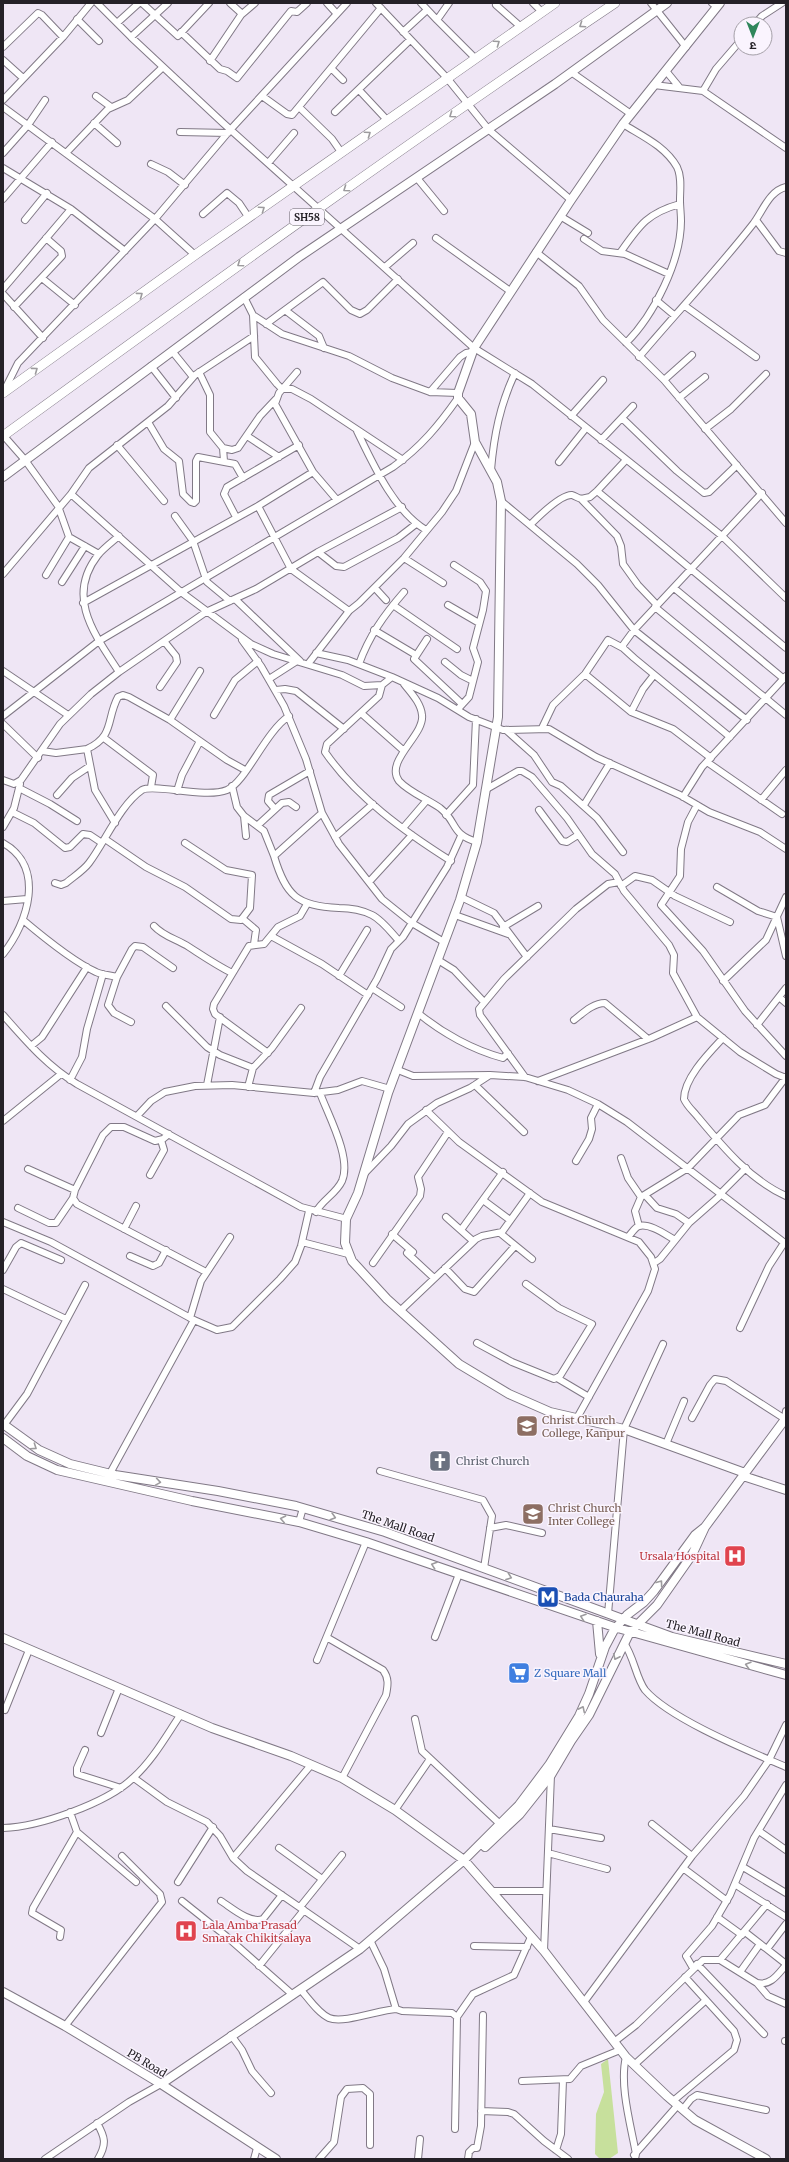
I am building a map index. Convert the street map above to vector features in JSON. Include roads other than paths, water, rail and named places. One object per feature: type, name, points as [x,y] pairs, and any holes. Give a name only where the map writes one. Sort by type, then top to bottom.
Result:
[{"type":"main road","points":[[3,393],[195,255],[555,3]]},
{"type":"main road","name":"SH58","points":[[3,436],[178,308],[319,208],[615,3]]},
{"type":"street","points":[[3,100],[63,37],[91,3]]},
{"type":"street","points":[[97,3],[130,37],[229,131],[269,162],[295,185],[473,350],[515,373],[571,416],[625,461],[722,536],[786,598]]},
{"type":"street","points":[[117,23],[141,3],[178,36],[209,3]]},
{"type":"street","points":[[130,37],[156,16],[168,3]]},
{"type":"street","points":[[230,3],[240,12],[241,15]]},
{"type":"street","points":[[210,61],[241,15],[254,3]]},
{"type":"street","points":[[181,32],[220,69],[238,77],[291,11],[298,11],[307,3]]},
{"type":"street","points":[[327,3],[337,14]]},
{"type":"street","points":[[3,393],[18,363],[75,305],[155,219],[229,131],[347,3]]},
{"type":"street","points":[[421,3],[475,58]]},
{"type":"street","points":[[437,20],[449,3]]},
{"type":"street","points":[[533,3],[542,12]]},
{"type":"street","points":[[3,477],[244,297],[342,228],[489,130],[571,72],[654,6],[667,3]]},
{"type":"street","points":[[762,16],[782,3]]},
{"type":"street","points":[[3,716],[99,641],[273,537],[379,476],[418,448],[434,431],[458,396],[473,350],[560,216],[623,124],[686,47],[716,4]]},
{"type":"street","points":[[262,96],[289,115],[292,115],[331,68],[379,5],[447,78],[489,130],[571,200]]},
{"type":"street","points":[[496,5],[521,27]]},
{"type":"street","points":[[654,6],[686,47]]},
{"type":"street","points":[[403,32],[427,10]]},
{"type":"street","points":[[3,47],[38,13],[42,15],[63,37]]},
{"type":"street","points":[[77,19],[99,40]]},
{"type":"street","points":[[335,112],[410,40]]},
{"type":"street","points":[[703,91],[716,69],[733,49]]},
{"type":"street","points":[[3,60],[23,78]]},
{"type":"street","points":[[66,153],[111,106],[128,100],[163,67]]},
{"type":"street","points":[[331,68],[343,80]]},
{"type":"street","points":[[666,71],[680,88]]},
{"type":"street","points":[[571,72],[631,114]]},
{"type":"street","points":[[654,86],[703,91],[786,148]]},
{"type":"street","points":[[359,90],[388,120]]},
{"type":"street","points":[[96,96],[111,106]]},
{"type":"street","points":[[3,153],[28,125],[45,100]]},
{"type":"street","points":[[3,107],[155,219],[195,255]]},
{"type":"street","points":[[299,107],[332,139],[341,152]]},
{"type":"street","points":[[94,123],[117,143]]},
{"type":"street","points":[[623,124],[661,148],[672,160],[680,178],[680,234],[669,274],[640,327],[626,343]]},
{"type":"street","points":[[180,132],[229,131]]},
{"type":"street","points":[[269,162],[294,133]]},
{"type":"street","points":[[3,199],[52,142]]},
{"type":"street","points":[[151,164],[168,172],[185,185]]},
{"type":"street","points":[[3,168],[47,193],[71,209],[125,251]]},
{"type":"street","points":[[416,178],[444,211]]},
{"type":"street","points":[[639,357],[674,315],[685,306],[756,220],[774,192],[786,187]]},
{"type":"street","points":[[25,220],[47,193]]},
{"type":"street","points":[[203,214],[227,193],[239,202],[249,218]]},
{"type":"street","points":[[620,253],[641,223],[647,218],[664,208],[680,204]]},
{"type":"street","points":[[3,289],[71,209]]},
{"type":"street","points":[[560,216],[588,233]]},
{"type":"street","points":[[756,220],[779,251],[786,253]]},
{"type":"street","points":[[14,307],[43,279],[63,254],[46,238]]},
{"type":"street","points":[[436,238],[510,291]]},
{"type":"street","points":[[584,239],[602,252],[620,253],[669,274]]},
{"type":"street","points":[[385,267],[413,244]]},
{"type":"street","points":[[536,252],[579,286],[604,320],[639,357],[664,380],[704,429],[762,493],[786,523]]},
{"type":"street","points":[[43,279],[75,305]]},
{"type":"street","points":[[266,324],[324,282],[351,310],[360,314],[368,310],[398,279]]},
{"type":"street","points":[[3,294],[43,338]]},
{"type":"street","points":[[244,297],[253,315],[255,357],[282,389],[292,389],[311,399],[357,431],[403,460]]},
{"type":"street","points":[[656,300],[674,315]]},
{"type":"street","points":[[685,306],[756,357]]},
{"type":"street","points":[[284,310],[319,336],[324,348]]},
{"type":"street","points":[[253,315],[282,334],[349,356],[392,378],[430,392],[458,396],[471,414],[475,442],[497,482],[501,501],[498,717],[477,842],[462,897],[390,1089],[364,1174],[347,1219],[344,1235],[348,1254],[361,1272],[400,1312],[459,1364],[503,1390],[532,1405],[577,1418],[624,1428],[786,1490]]},
{"type":"street","points":[[3,574],[58,506],[71,494],[89,468],[176,398],[199,372],[254,336]]},
{"type":"street","points":[[172,350],[193,377]]},
{"type":"street","points":[[430,392],[460,357],[466,352],[473,350]]},
{"type":"street","points":[[664,380],[692,355]]},
{"type":"street","points":[[151,366],[176,398]]},
{"type":"street","points":[[199,372],[210,395],[210,432],[223,448],[224,461]]},
{"type":"street","points":[[223,448],[235,450],[247,436],[260,416],[276,400],[282,389],[297,372]]},
{"type":"street","points":[[491,470],[493,440],[500,408],[515,373]]},
{"type":"street","points":[[704,429],[731,409],[766,374]]},
{"type":"street","points":[[679,398],[705,377]]},
{"type":"street","points":[[571,416],[603,380]]},
{"type":"street","points":[[276,400],[276,408],[299,445],[313,472],[337,500]]},
{"type":"street","points":[[601,440],[633,406]]},
{"type":"street","points":[[622,418],[677,471],[704,494],[709,492],[737,465]]},
{"type":"street","points":[[148,422],[164,449],[179,461],[182,494],[191,502],[194,503],[196,501],[197,458],[200,457],[224,461],[238,466],[243,478]]},
{"type":"street","points":[[559,462],[586,428]]},
{"type":"street","points":[[357,431],[379,476],[416,524],[426,530]]},
{"type":"street","points":[[3,436],[25,460],[58,506],[70,537],[99,554]]},
{"type":"street","points":[[247,436],[279,457]]},
{"type":"street","points":[[308,664],[348,611],[375,588],[404,558],[442,512],[456,491],[475,442]]},
{"type":"street","points":[[117,445],[164,501]]},
{"type":"street","points":[[236,517],[224,494],[228,487],[299,445]]},
{"type":"street","points":[[581,499],[590,497],[597,491],[625,461]]},
{"type":"street","points":[[83,603],[258,506],[313,472]]},
{"type":"street","points":[[597,491],[786,648]]},
{"type":"street","points":[[623,648],[623,645],[634,630],[762,493]]},
{"type":"street","points":[[71,494],[181,592],[241,638],[273,654],[342,675],[364,686],[382,685],[392,677]]},
{"type":"street","points":[[530,525],[545,510],[566,497],[573,495],[581,499],[589,509],[617,536],[621,546],[623,564],[656,606],[786,715]]},
{"type":"street","points":[[501,501],[555,545],[598,585],[634,630],[747,720]]},
{"type":"street","points":[[258,506],[291,569],[348,611]]},
{"type":"street","points":[[3,780],[14,784],[21,780],[68,715],[91,694],[119,672],[206,612],[291,569],[318,552],[402,507]]},
{"type":"street","points":[[175,516],[193,541],[205,579],[211,587],[232,600],[299,661]]},
{"type":"street","points":[[318,552],[336,566],[344,567],[398,538],[416,524]]},
{"type":"street","points":[[119,536],[99,554],[87,575],[83,603],[87,617],[99,641],[119,672]]},
{"type":"street","points":[[46,575],[70,537]]},
{"type":"street","points":[[62,582],[85,546]]},
{"type":"street","points":[[404,558],[443,583]]},
{"type":"street","points":[[454,566],[480,582],[485,588],[483,610],[473,648],[478,662],[469,697],[458,709]]},
{"type":"street","points":[[375,588],[386,600]]},
{"type":"street","points":[[674,588],[785,678],[709,760],[683,797]]},
{"type":"street","points":[[359,664],[366,644],[374,630],[404,592]]},
{"type":"street","points":[[393,605],[457,649]]},
{"type":"street","points":[[448,605],[479,623]]},
{"type":"street","points":[[374,630],[416,655]]},
{"type":"street","points":[[241,638],[276,690],[289,716],[310,771],[322,813],[335,837],[382,899],[412,923],[444,942]]},
{"type":"street","points":[[427,639],[416,655],[415,661],[462,704]]},
{"type":"street","points":[[542,728],[553,705],[585,674],[608,640],[623,648],[730,737]]},
{"type":"street","points":[[160,687],[177,662],[176,656],[164,641]]},
{"type":"street","points":[[316,653],[359,664],[392,677],[438,698],[476,719],[496,727],[506,730],[548,729],[610,763],[683,797],[709,812],[760,832],[786,849]]},
{"type":"street","points":[[269,679],[299,661]]},
{"type":"street","points":[[214,715],[235,680],[258,662]]},
{"type":"street","points":[[445,662],[461,675],[473,680]]},
{"type":"street","points":[[3,671],[68,715]]},
{"type":"street","points":[[170,720],[200,671]]},
{"type":"street","points":[[585,674],[631,712],[673,729],[709,760],[761,800],[782,814]]},
{"type":"street","points":[[631,712],[643,689],[654,675]]},
{"type":"street","points":[[404,683],[418,703],[422,716],[422,724],[397,764],[397,776],[402,783],[446,815],[461,836],[477,842]]},
{"type":"street","points":[[382,685],[379,696],[327,744],[325,752],[339,769],[373,804],[412,835],[451,861]]},
{"type":"street","points":[[276,690],[286,689],[296,691],[344,729]]},
{"type":"street","points":[[42,751],[56,753],[87,749],[104,738],[108,730],[116,700],[120,695],[129,696],[170,720],[200,742],[245,770]]},
{"type":"street","points":[[361,713],[404,751]]},
{"type":"street","points":[[55,883],[63,884],[82,870],[115,823],[142,790],[151,787],[177,791],[220,792],[232,786],[276,726],[289,716]]},
{"type":"street","points":[[446,815],[472,784],[476,719]]},
{"type":"street","points":[[3,724],[38,758]]},
{"type":"street","points":[[506,730],[534,756],[552,782],[561,786],[584,805],[608,830],[623,852]]},
{"type":"street","points":[[104,738],[128,758],[153,775],[151,787]]},
{"type":"street","points":[[177,791],[182,775],[200,742]]},
{"type":"street","points":[[87,749],[95,790],[115,823]]},
{"type":"street","points":[[584,805],[610,763]]},
{"type":"street","points":[[57,795],[72,778],[90,766]]},
{"type":"street","points":[[761,800],[786,770]]},
{"type":"street","points":[[275,809],[268,801],[269,795],[310,771]]},
{"type":"street","points":[[485,790],[518,771],[529,774],[567,818],[592,854],[613,870],[620,884],[673,951],[673,973],[697,1017],[740,1052],[776,1074],[786,1078],[765,1105],[739,1115],[688,1168],[643,1196],[635,1211],[639,1226]]},
{"type":"street","points":[[3,827],[12,812],[21,780]]},
{"type":"street","points":[[232,786],[237,807],[244,816],[258,825],[266,835],[285,886],[295,897],[316,907],[355,909],[367,913],[379,920],[399,941]]},
{"type":"street","points":[[19,788],[50,804],[77,821]]},
{"type":"street","points":[[403,828],[427,800]]},
{"type":"street","points":[[258,825],[275,809],[287,802],[296,807]]},
{"type":"street","points":[[335,837],[373,804]]},
{"type":"street","points":[[697,805],[688,822],[681,849],[680,876],[661,905],[703,951],[723,981],[757,1025],[786,1056]]},
{"type":"street","points":[[540,810],[562,841],[567,842],[578,835]]},
{"type":"street","points":[[12,812],[34,823],[63,847],[70,847],[83,834],[90,835],[103,841],[146,867],[185,887],[232,919],[239,921],[243,919],[251,904],[252,875],[226,870],[185,843]]},
{"type":"street","points":[[274,856],[322,813]]},
{"type":"street","points":[[244,816],[246,836]]},
{"type":"street","points":[[369,882],[412,835]]},
{"type":"street","points":[[316,1212],[321,1204],[338,1188],[342,1181],[344,1170],[339,1142],[317,1093],[320,1077],[372,988],[391,949],[412,923],[451,861],[461,836]]},
{"type":"street","points":[[3,843],[15,851],[26,871],[30,883],[23,920],[17,935],[3,954]]},
{"type":"street","points":[[525,1077],[480,1015],[479,1009],[527,957],[597,892],[608,884],[620,884],[635,876],[644,877],[652,880],[670,892],[730,922]]},
{"type":"street","points":[[717,887],[758,911],[777,917]]},
{"type":"street","points":[[462,897],[491,911],[527,957]]},
{"type":"street","points":[[723,981],[766,940],[786,897]]},
{"type":"street","points":[[3,901],[27,899]]},
{"type":"street","points":[[268,1054],[213,1011],[214,1004],[248,946],[254,944],[264,944],[278,927],[300,916],[307,904]]},
{"type":"street","points":[[503,927],[538,906]]},
{"type":"street","points":[[455,915],[508,934]]},
{"type":"street","points":[[777,917],[786,956]]},
{"type":"street","points":[[243,919],[256,930],[254,944]]},
{"type":"street","points":[[23,920],[44,937],[87,967],[103,974],[117,977]]},
{"type":"street","points":[[154,926],[164,935],[188,946],[212,963],[232,973]]},
{"type":"street","points":[[339,976],[367,930]]},
{"type":"street","points":[[271,936],[368,995]]},
{"type":"street","points":[[131,1022],[114,1013],[108,1005],[117,977],[135,946],[143,947],[173,968]]},
{"type":"street","points":[[438,960],[454,970],[484,1002]]},
{"type":"street","points":[[31,1046],[42,1037],[87,967]]},
{"type":"street","points":[[70,1080],[82,1057],[88,1023],[103,974]]},
{"type":"street","points":[[372,988],[401,1007]]},
{"type":"street","points":[[757,1025],[786,988]]},
{"type":"street","points":[[779,997],[786,1003]]},
{"type":"street","points":[[574,1020],[589,1008],[605,1003],[648,1039]]},
{"type":"street","points":[[166,1006],[207,1047],[253,1068]]},
{"type":"street","points":[[248,1087],[253,1068],[268,1054],[301,1008]]},
{"type":"street","points":[[418,1013],[439,1029],[482,1050],[502,1058],[508,1053]]},
{"type":"street","points":[[3,1015],[31,1046],[61,1074],[70,1080],[309,1211],[347,1219]]},
{"type":"street","points":[[206,1085],[220,1017]]},
{"type":"street","points":[[538,1081],[648,1039],[697,1017]]},
{"type":"street","points":[[723,1038],[699,1065],[684,1096],[685,1102],[715,1139],[746,1168],[764,1183],[786,1196]]},
{"type":"street","points":[[398,1070],[413,1076],[490,1075],[525,1077],[568,1090],[598,1104],[627,1122],[688,1168],[785,1243],[768,1266],[740,1328]]},
{"type":"street","points":[[4,1118],[61,1074]]},
{"type":"street","points":[[364,1174],[391,1146],[408,1124],[437,1103],[474,1085],[490,1075]]},
{"type":"street","points":[[137,1116],[154,1098],[165,1092],[206,1085],[317,1093],[338,1090],[362,1081],[390,1089]]},
{"type":"street","points":[[474,1085],[524,1132]]},
{"type":"street","points":[[576,1161],[589,1139],[592,1129],[591,1118],[598,1104]]},
{"type":"street","points":[[426,1110],[459,1142],[503,1172],[530,1193],[555,1209],[628,1237],[642,1246],[654,1263],[656,1273],[648,1291],[577,1418]]},
{"type":"street","points":[[18,1208],[49,1223],[56,1223],[73,1198],[75,1190],[103,1135],[111,1127],[124,1127],[151,1140],[161,1140],[169,1134]]},
{"type":"street","points":[[373,1263],[420,1196],[421,1189],[418,1177],[420,1172],[448,1132]]},
{"type":"street","points":[[150,1175],[164,1150],[161,1140]]},
{"type":"street","points":[[621,1158],[628,1178],[643,1196],[657,1208],[676,1214],[689,1223]]},
{"type":"street","points":[[654,1263],[660,1259],[689,1223],[722,1194],[746,1168]]},
{"type":"street","points":[[28,1169],[75,1190]]},
{"type":"street","points":[[461,1230],[503,1172]]},
{"type":"street","points":[[400,1312],[473,1241],[482,1236],[500,1233],[530,1193]]},
{"type":"street","points":[[73,1198],[77,1204],[206,1272]]},
{"type":"street","points":[[483,1200],[510,1220]]},
{"type":"street","points":[[124,1229],[136,1206]]},
{"type":"street","points":[[3,1222],[60,1247],[192,1320],[217,1330],[232,1327],[290,1269],[299,1254],[309,1211]]},
{"type":"street","points":[[446,1217],[473,1241]]},
{"type":"street","points":[[628,1237],[639,1226]]},
{"type":"street","points":[[639,1226],[662,1232],[675,1240]]},
{"type":"street","points":[[500,1233],[532,1259]]},
{"type":"street","points":[[392,1234],[434,1278]]},
{"type":"street","points":[[105,1482],[192,1320],[199,1287],[206,1272],[230,1237]]},
{"type":"street","points":[[302,1242],[348,1254]]},
{"type":"street","points":[[3,1270],[16,1247],[21,1243],[61,1260]]},
{"type":"street","points":[[445,1268],[465,1289],[474,1292],[516,1246]]},
{"type":"street","points":[[130,1256],[154,1266],[159,1263],[166,1250]]},
{"type":"street","points":[[526,1284],[559,1308],[576,1318],[592,1324],[563,1372],[557,1378]]},
{"type":"street","points":[[4,1424],[27,1394],[85,1285]]},
{"type":"street","points":[[3,1290],[66,1319]]},
{"type":"street","points":[[476,1343],[512,1362],[557,1378],[589,1397]]},
{"type":"street","points":[[608,1614],[624,1428],[663,1344]]},
{"type":"street","points":[[45,2159],[161,2084],[231,2035],[301,1990],[360,1949],[467,1863],[520,1814],[551,1775],[571,1741],[589,1715],[630,1632],[658,1605],[692,1555],[705,1527],[786,1416],[726,1381],[715,1379],[692,1418]]},
{"type":"street","points":[[666,1444],[684,1401]]},
{"type":"street","name":"The Mall Road","points":[[4,1424],[46,1455],[78,1466],[110,1474],[218,1491],[303,1508],[385,1532],[672,1637],[786,1664]]},
{"type":"street","name":"The Mall Road","points":[[3,1438],[27,1456],[57,1470],[105,1482],[299,1522],[366,1542],[616,1628],[786,1675]]},
{"type":"street","points":[[380,1471],[483,1500],[492,1516],[484,1568]]},
{"type":"street","points":[[299,1522],[303,1508]]},
{"type":"street","points":[[490,1528],[506,1524],[542,1533]]},
{"type":"street","points":[[467,1863],[500,1824],[519,1805],[549,1765],[563,1743],[590,1694],[605,1647],[616,1628],[654,1591],[695,1535],[705,1527]]},
{"type":"street","points":[[317,1660],[328,1638],[366,1542]]},
{"type":"street","points":[[435,1637],[459,1574]]},
{"type":"street","points":[[597,1621],[600,1662]]},
{"type":"street","points":[[3,1638],[181,1714],[342,1778],[395,1810],[467,1863],[544,1951],[620,2050],[634,2065],[678,2105],[705,2126],[766,2159]]},
{"type":"street","points":[[328,1638],[383,1670],[387,1675],[388,1685],[386,1695],[342,1778]]},
{"type":"street","points":[[624,1643],[634,1659],[644,1688],[657,1702],[688,1721],[786,1767]]},
{"type":"street","points":[[5,1710],[29,1650]]},
{"type":"street","points":[[101,1733],[119,1688]]},
{"type":"street","points":[[3,1828],[38,1822],[70,1812],[94,1803],[121,1788],[134,1778],[150,1759],[181,1714]]},
{"type":"street","points":[[415,1719],[420,1748],[500,1824]]},
{"type":"street","points":[[584,2002],[692,1856],[744,1796],[769,1760],[786,1725]]},
{"type":"street","points":[[85,1750],[77,1768],[78,1774],[121,1788]]},
{"type":"street","points":[[395,1810],[430,1759]]},
{"type":"street","points":[[233,1858],[311,1765]]},
{"type":"street","points":[[544,1951],[551,1775]]},
{"type":"street","points":[[134,1778],[168,1802],[199,1817],[213,1827],[233,1858],[247,1871],[360,1949]]},
{"type":"street","points":[[764,2034],[686,1956],[717,1917],[727,1901],[736,1885],[759,1831],[786,1785]]},
{"type":"street","points":[[70,1812],[77,1832],[136,1882]]},
{"type":"street","points":[[652,1824],[692,1856]]},
{"type":"street","points":[[178,1882],[213,1827]]},
{"type":"street","points":[[549,1829],[601,1838]]},
{"type":"street","points":[[759,1831],[786,1850]]},
{"type":"street","points":[[60,1937],[61,1930],[36,1917],[32,1913],[33,1908],[77,1832]]},
{"type":"street","points":[[279,1848],[322,1879]]},
{"type":"street","points":[[548,1853],[607,1869]]},
{"type":"street","points":[[259,1966],[302,1909],[322,1879],[342,1855]]},
{"type":"street","points":[[65,2026],[162,1902],[160,1894],[122,1856]]},
{"type":"street","points":[[743,1867],[786,1893]]},
{"type":"street","points":[[684,1868],[727,1901]]},
{"type":"street","points":[[736,1885],[786,1917]]},
{"type":"street","points":[[491,1891],[546,1891]]},
{"type":"street","points":[[221,1901],[251,1919],[259,1920],[263,1919],[282,1895]]},
{"type":"street","points":[[182,1901],[226,1936],[293,1995]]},
{"type":"street","points":[[720,1960],[744,1934],[766,1904]]},
{"type":"street","points":[[717,1917],[760,1944],[786,1965],[772,1980],[763,1984],[758,1983]]},
{"type":"street","points":[[767,1949],[786,1924]]},
{"type":"street","points":[[456,2129],[457,2017],[473,1994],[514,1975],[531,1936]]},
{"type":"street","points":[[370,1940],[384,1969],[396,2009]]},
{"type":"street","points":[[740,1972],[760,1944]]},
{"type":"street","points":[[474,1946],[527,1947]]},
{"type":"street","points":[[614,2042],[636,2025],[695,1966],[710,1958],[720,1960],[740,1972],[758,1983],[768,1996],[786,2004]]},
{"type":"street","points":[[631,2159],[635,2157],[678,2105],[737,2046],[734,2031],[685,1977]]},
{"type":"street","points":[[301,1990],[314,2005],[329,2018],[354,2018],[380,2010],[396,2009],[402,2011],[452,2013],[457,2017]]},
{"type":"street","name":"PB Road","points":[[3,1992],[65,2026],[161,2084],[276,2159]]},
{"type":"street","points":[[634,2065],[706,2000]]},
{"type":"street","points":[[468,2159],[469,2152],[473,2148],[477,2148],[481,2111],[483,2014]]},
{"type":"street","points":[[231,2035],[245,2055],[252,2071],[271,2093]]},
{"type":"street","points":[[522,2080],[570,2079],[581,2066],[620,2050]]},
{"type":"street","points":[[626,2057],[623,2071],[624,2086],[635,2157]]},
{"type":"street","points":[[556,2150],[561,2134],[563,2080]]},
{"type":"street","points":[[319,2159],[334,2142],[341,2097],[347,2089],[363,2088],[370,2094],[370,2145]]},
{"type":"street","points":[[678,2105],[697,2095],[766,2110]]},
{"type":"street","points":[[481,2111],[508,2112],[514,2114],[568,2159]]},
{"type":"street","points":[[97,2124],[105,2141],[98,2159]]},
{"type":"street","points":[[418,2159],[420,2139]]},
{"type":"street","points":[[254,2159],[257,2148]]},
{"type":"street","points":[[53,2154],[58,2159]]},
{"type":"place","name":"Christ Church College, Kanpur","points":[[527,1426]]},
{"type":"place","name":"Christ Church","points":[[440,1461]]},
{"type":"place","name":"Christ Church Inter College","points":[[533,1514]]},
{"type":"place","name":"Ursala Hospital","points":[[735,1556]]},
{"type":"place","name":"Bada Chauraha","points":[[548,1597]]},
{"type":"place","name":"Z Square Mall","points":[[519,1673]]},
{"type":"place","name":"Lala Amba Prasad Smarak Chikitsalaya","points":[[186,1931]]}]
